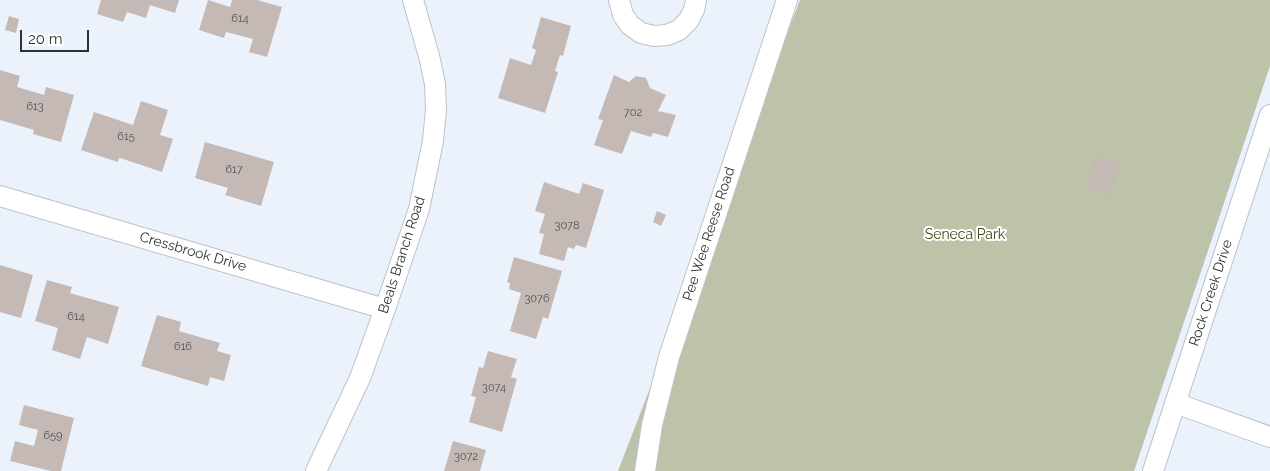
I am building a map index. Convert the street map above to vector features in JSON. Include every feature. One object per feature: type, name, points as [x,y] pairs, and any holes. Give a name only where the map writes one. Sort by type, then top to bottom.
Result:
[{"type":"street","name":"Beals Branch Road","points":[[316,471],[360,378],[386,309],[419,209],[436,110],[435,84],[413,0]]},
{"type":"street","points":[[619,0],[623,15],[630,25],[641,33],[654,36],[667,36],[679,30],[688,21],[694,10],[696,0]]},
{"type":"street","name":"Pee Wee Reese Road","points":[[645,471],[652,425],[669,357],[787,0]]},
{"type":"street","name":"Rock Creek Drive","points":[[1153,471],[1270,115]]},
{"type":"street","name":"Cressbrook Drive","points":[[0,196],[386,309]]},
{"type":"street","points":[[1175,403],[1270,437]]},
{"type":"green space","name":"Seneca Park","points":[[800,0],[1270,0],[1270,66],[1134,471],[618,471]]},
{"type":"building","points":[[101,0],[179,0],[175,13],[150,5],[146,18],[127,12],[123,22],[97,14]]},
{"type":"building","points":[[208,0],[230,7],[232,0],[257,0],[282,7],[267,57],[249,52],[253,39],[226,32],[224,38],[199,30]]},
{"type":"building","points":[[9,16],[19,19],[16,33],[5,30]]},
{"type":"building","points":[[541,17],[571,26],[563,56],[560,55],[555,71],[558,72],[545,113],[498,98],[510,58],[531,65],[536,50],[532,48]]},
{"type":"building","points":[[0,70],[20,76],[17,87],[44,95],[46,87],[74,95],[61,142],[33,134],[34,130],[0,120]]},
{"type":"building","points":[[614,75],[629,82],[636,76],[646,78],[650,88],[666,95],[658,111],[676,115],[668,137],[653,133],[651,137],[631,131],[622,154],[594,145],[603,120],[598,119]]},
{"type":"building","points":[[141,101],[168,110],[160,135],[173,139],[162,172],[123,159],[119,158],[118,162],[81,150],[94,112],[133,125]]},
{"type":"building","points":[[205,142],[274,162],[261,206],[225,195],[228,188],[195,178]]},
{"type":"building","points":[[1095,156],[1120,164],[1110,195],[1086,187]]},
{"type":"building","points":[[544,182],[579,194],[583,183],[604,190],[586,248],[576,245],[574,249],[568,247],[564,261],[539,254],[544,234],[539,233],[545,214],[535,211]]},
{"type":"building","points":[[657,211],[666,215],[661,226],[653,222]]},
{"type":"building","points":[[514,257],[562,271],[548,319],[543,317],[536,339],[510,331],[521,293],[509,289],[510,283],[507,282]]},
{"type":"building","points":[[0,265],[33,275],[21,318],[0,312]]},
{"type":"building","points":[[47,280],[72,287],[70,293],[119,307],[108,344],[87,337],[80,359],[52,350],[58,328],[35,321]]},
{"type":"building","points":[[157,315],[181,322],[179,331],[220,343],[217,351],[231,355],[224,381],[210,377],[208,386],[141,366]]},
{"type":"building","points":[[488,351],[517,359],[511,377],[517,379],[502,432],[469,422],[476,397],[471,396],[479,367],[483,368]]},
{"type":"building","points":[[24,405],[74,418],[61,471],[51,471],[10,461],[15,441],[34,446],[38,430],[19,425]]},
{"type":"building","points":[[453,441],[486,450],[480,471],[444,471]]}]
